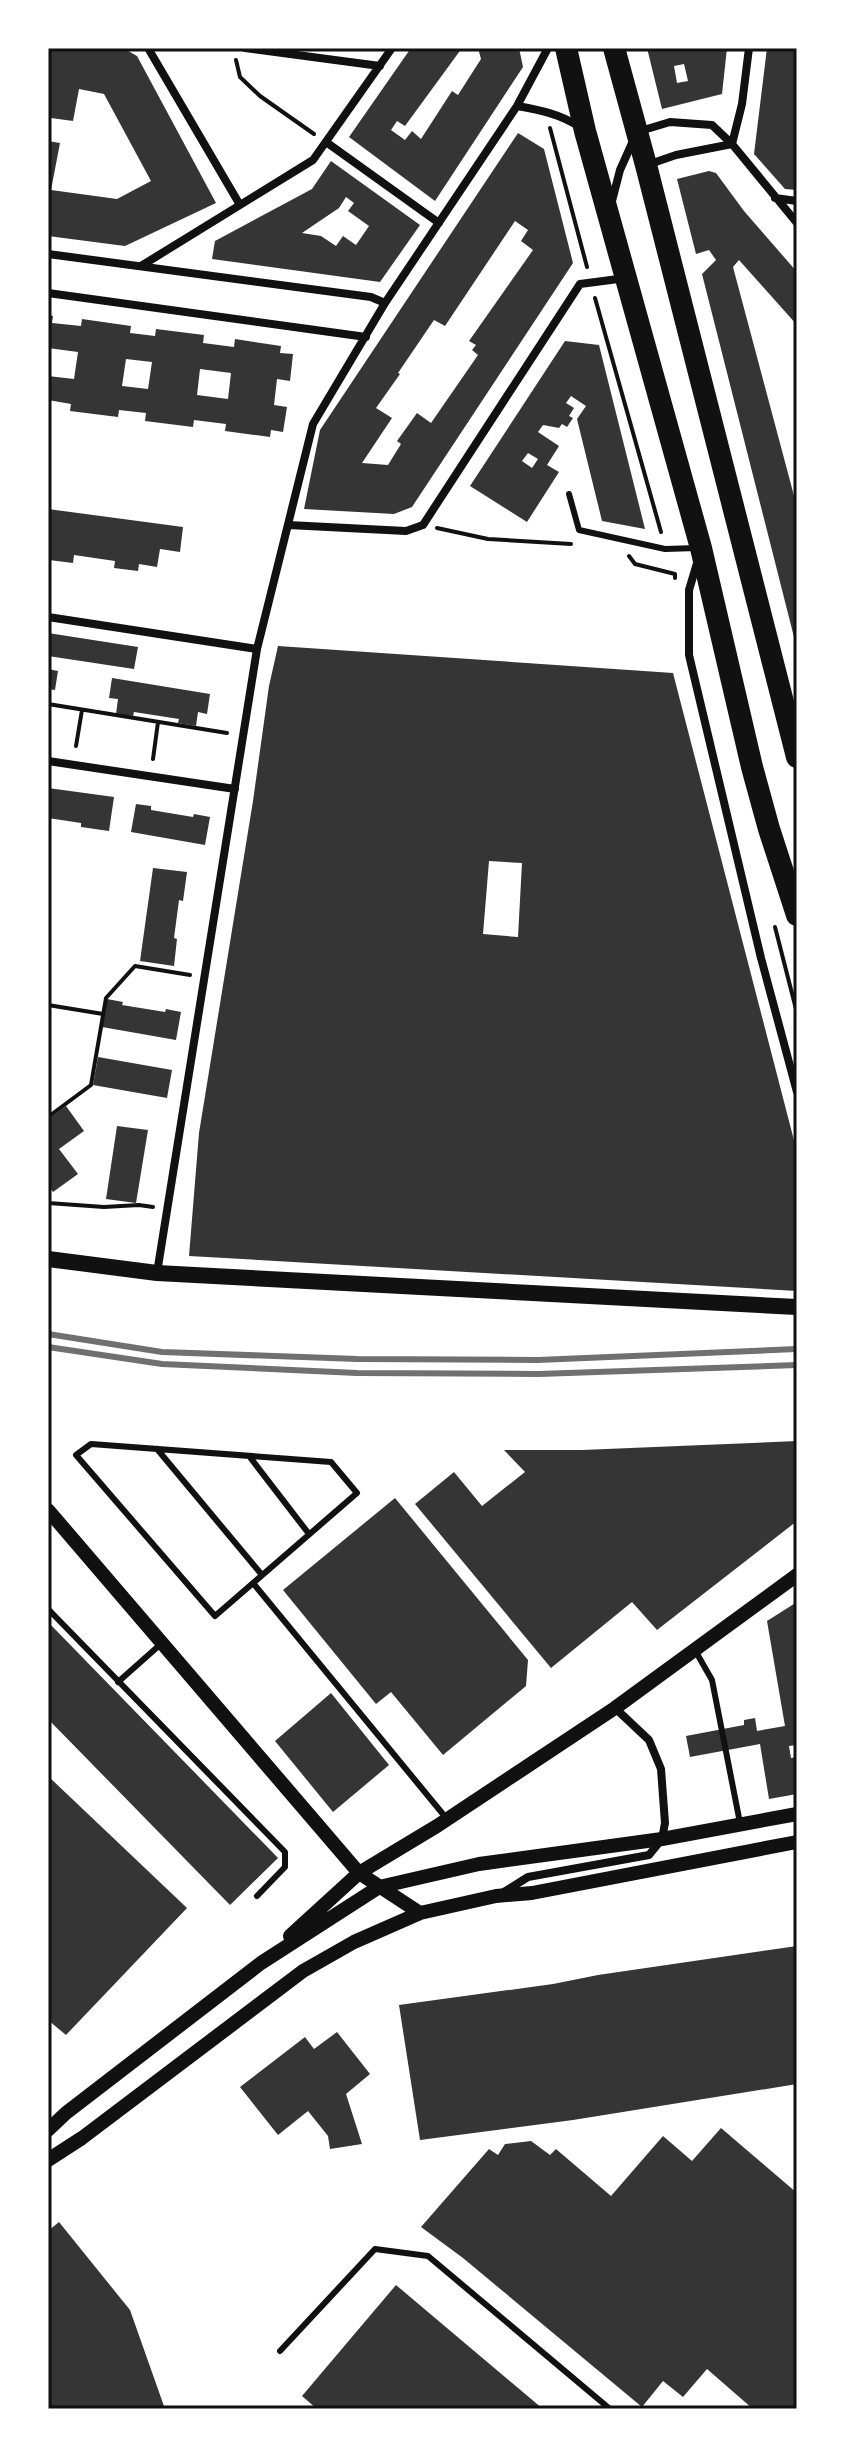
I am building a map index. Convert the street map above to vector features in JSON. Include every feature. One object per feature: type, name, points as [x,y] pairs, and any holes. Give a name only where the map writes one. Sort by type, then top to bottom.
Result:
[{"type":"highway","points":[[566,48],[585,131],[701,548],[752,767],[797,915]]},
{"type":"highway","points":[[614,48],[797,757]]},
{"type":"main road","points":[[48,1259],[157,1273],[797,1307]]},
{"type":"street","points":[[148,48],[240,205]]},
{"type":"street","points":[[245,48],[380,66]]},
{"type":"street","points":[[140,266],[313,160],[392,48]]},
{"type":"street","points":[[157,1273],[257,649],[313,424],[385,303],[517,106],[548,48]]},
{"type":"street","points":[[732,144],[742,104],[749,48]]},
{"type":"street","points":[[517,106],[567,118],[585,131]]},
{"type":"street","points":[[609,214],[620,170],[637,132],[670,122],[712,125],[732,144],[797,223]]},
{"type":"street","points":[[326,142],[439,223]]},
{"type":"street","points":[[646,165],[676,155],[732,144]]},
{"type":"street","points":[[775,198],[797,201]]},
{"type":"street","points":[[48,254],[371,297],[385,303]]},
{"type":"street","points":[[288,525],[406,531],[423,525],[580,284],[627,278]]},
{"type":"street","points":[[48,293],[366,337]]},
{"type":"street","points":[[701,548],[689,590],[689,655],[761,958],[797,1092]]},
{"type":"street","points":[[48,617],[257,649]]},
{"type":"street","points":[[48,761],[235,789]]},
{"type":"street","points":[[48,1510],[359,1873],[420,1913]]},
{"type":"street","points":[[261,1963],[359,1873],[615,1708],[797,1575]]},
{"type":"street","points":[[496,1896],[528,1877],[649,1855],[662,1839],[665,1823],[661,1769],[649,1740],[615,1708]]},
{"type":"street","points":[[48,2130],[261,1963],[379,1887],[479,1864],[662,1839],[797,1814]]},
{"type":"street","points":[[48,2160],[82,2138],[303,1971],[354,1942],[420,1913],[496,1896],[532,1893],[797,1842]]},
{"type":"lane","points":[[569,494],[579,530],[665,549],[701,548]]},
{"type":"lane","points":[[91,1444],[157,1449],[331,1462],[357,1493],[215,1616],[76,1455],[91,1444]]},
{"type":"lane","points":[[157,1449],[262,1575]]},
{"type":"lane","points":[[249,1456],[309,1534]]},
{"type":"lane","points":[[253,1583],[447,1819]]},
{"type":"lane","points":[[48,1609],[285,1852],[285,1867],[257,1896]]},
{"type":"lane","points":[[118,1682],[162,1643]]},
{"type":"lane","points":[[694,1648],[712,1680],[740,1823]]},
{"type":"lane","points":[[280,2351],[375,2249],[428,2256],[610,2409]]},
{"type":"path","points":[[232,48],[240,77],[260,96],[326,142]]},
{"type":"path","points":[[545,111],[665,549],[674,570],[689,590]]},
{"type":"path","points":[[423,525],[488,539],[582,544]]},
{"type":"path","points":[[628,554],[635,564],[675,574],[675,588]]},
{"type":"path","points":[[48,704],[243,735]]},
{"type":"path","points":[[76,746],[82,710]]},
{"type":"path","points":[[153,759],[158,722]]},
{"type":"path","points":[[772,914],[797,1013]]},
{"type":"path","points":[[48,1117],[91,1085],[106,998],[135,966],[205,977]]},
{"type":"path","points":[[48,1005],[103,1014]]},
{"type":"path","points":[[48,1203],[104,1207],[139,1205],[167,1209]]},
{"type":"building","points":[[48,48],[123,48],[137,56],[216,203],[125,246],[48,236],[48,141],[60,143],[51,190],[117,199],[151,181],[104,94],[79,89],[73,121],[51,118],[48,125]]},
{"type":"building","points":[[411,48],[462,48],[405,126],[397,121],[391,130],[405,140],[412,131],[421,139],[452,91],[458,95],[481,59],[478,48],[519,48],[523,67],[435,201],[349,137]]},
{"type":"building","points":[[647,48],[727,48],[722,94],[662,109]],"holes":[[[684,64],[688,81],[677,83],[674,66]]]},
{"type":"building","points":[[767,48],[797,48],[797,190],[785,189],[754,154]]},
{"type":"building","points":[[518,133],[544,149],[573,263],[412,507],[394,514],[304,509],[320,430]],"holes":[[[515,221],[528,230],[521,241],[533,250],[469,341],[476,345],[472,350],[478,355],[431,423],[417,413],[397,441],[401,444],[388,465],[362,463],[392,418],[376,408],[434,320],[445,326]]]},
{"type":"building","points":[[331,161],[420,225],[380,282],[212,259],[215,241],[312,189]],"holes":[[[346,197],[354,203],[348,211],[369,226],[356,245],[343,236],[336,246],[321,236],[302,233],[339,208]]]},
{"type":"building","points":[[709,171],[716,173],[797,272],[797,325],[739,260],[733,267],[797,507],[797,649],[702,274],[716,260],[709,250],[696,254],[677,179]]},
{"type":"building","points":[[48,315],[53,316],[52,323],[81,326],[82,319],[131,326],[130,333],[155,336],[156,329],[204,335],[203,343],[234,347],[235,339],[281,346],[280,353],[293,354],[290,381],[277,379],[274,405],[287,407],[283,432],[271,430],[270,437],[225,431],[226,424],[194,420],[193,427],[145,421],[146,413],[119,410],[118,417],[70,411],[71,404],[48,400],[48,376],[74,379],[78,352],[48,348]],"holes":[[[126,359],[152,362],[148,389],[122,386]],[[200,369],[231,373],[228,399],[197,395]]]},
{"type":"building","points":[[565,341],[599,345],[645,529],[602,521],[577,419],[586,406],[571,396],[566,403],[574,408],[569,416],[573,418],[567,427],[562,424],[559,428],[543,425],[538,432],[559,446],[547,465],[559,472],[527,522],[470,486]],"holes":[[[528,453],[538,459],[532,468],[522,461]]]},
{"type":"building","points":[[48,509],[183,527],[180,552],[160,549],[157,567],[139,564],[138,571],[114,568],[115,561],[74,555],[73,563],[49,560]]},
{"type":"building","points":[[48,633],[138,647],[134,669],[48,656]]},
{"type":"building","points":[[278,646],[673,673],[797,1152],[797,1291],[189,1256],[199,1133],[269,686]],"holes":[[[489,861],[522,863],[518,937],[483,934]]]},
{"type":"building","points":[[48,669],[58,671],[55,690],[48,689]]},
{"type":"building","points":[[112,678],[210,694],[207,714],[198,712],[196,726],[178,723],[179,719],[134,712],[133,716],[116,714],[118,699],[109,698]]},
{"type":"building","points":[[48,788],[114,797],[109,831],[48,818]]},
{"type":"building","points":[[136,804],[151,806],[151,810],[210,817],[205,845],[131,832]]},
{"type":"building","points":[[153,868],[187,872],[183,901],[179,900],[174,966],[140,961]]},
{"type":"building","points":[[107,999],[123,1002],[122,1005],[181,1012],[176,1040],[102,1027]]},
{"type":"building","points":[[98,1057],[172,1070],[167,1098],[93,1085]]},
{"type":"building","points":[[66,1106],[84,1131],[59,1149],[78,1174],[53,1192],[48,1185],[48,1119]]},
{"type":"building","points":[[117,1126],[148,1130],[136,1203],[106,1199]]},
{"type":"building","points":[[797,1441],[797,1521],[657,1630],[632,1602],[551,1668],[415,1504],[454,1472],[482,1506],[525,1472],[504,1450]]},
{"type":"building","points":[[395,1498],[528,1660],[526,1686],[443,1755],[391,1692],[376,1704],[283,1590]]},
{"type":"building","points":[[797,1602],[797,1745],[789,1746],[791,1758],[797,1757],[797,1794],[769,1799],[760,1744],[690,1757],[686,1736],[744,1725],[744,1720],[755,1718],[757,1731],[785,1726],[767,1621]]},
{"type":"building","points":[[48,1622],[278,1858],[230,1905],[48,1719]]},
{"type":"building","points":[[331,1693],[389,1765],[333,1812],[275,1741]]},
{"type":"building","points":[[48,1776],[187,1908],[66,2035],[48,2020]]},
{"type":"building","points":[[797,1946],[797,2084],[573,2120],[420,2140],[399,2005]]},
{"type":"building","points":[[337,2032],[370,2074],[346,2094],[362,2144],[330,2149],[328,2136],[308,2111],[278,2135],[240,2087],[305,2037],[314,2049]]},
{"type":"building","points":[[721,2128],[797,2193],[797,2409],[753,2409],[707,2369],[683,2397],[663,2381],[642,2407],[463,2258],[421,2227],[489,2149],[498,2155],[505,2144],[531,2141],[550,2155],[556,2149],[611,2196],[663,2136],[692,2161]]},
{"type":"building","points":[[59,2222],[130,2310],[165,2409],[48,2409],[48,2231]]},
{"type":"building","points":[[396,2285],[543,2409],[317,2409],[302,2396]]},
{"type":"railway","points":[[48,1334],[162,1352],[357,1359],[538,1360],[797,1349]]},
{"type":"railway","points":[[48,1347],[162,1364],[357,1373],[539,1374],[797,1365]]}]
